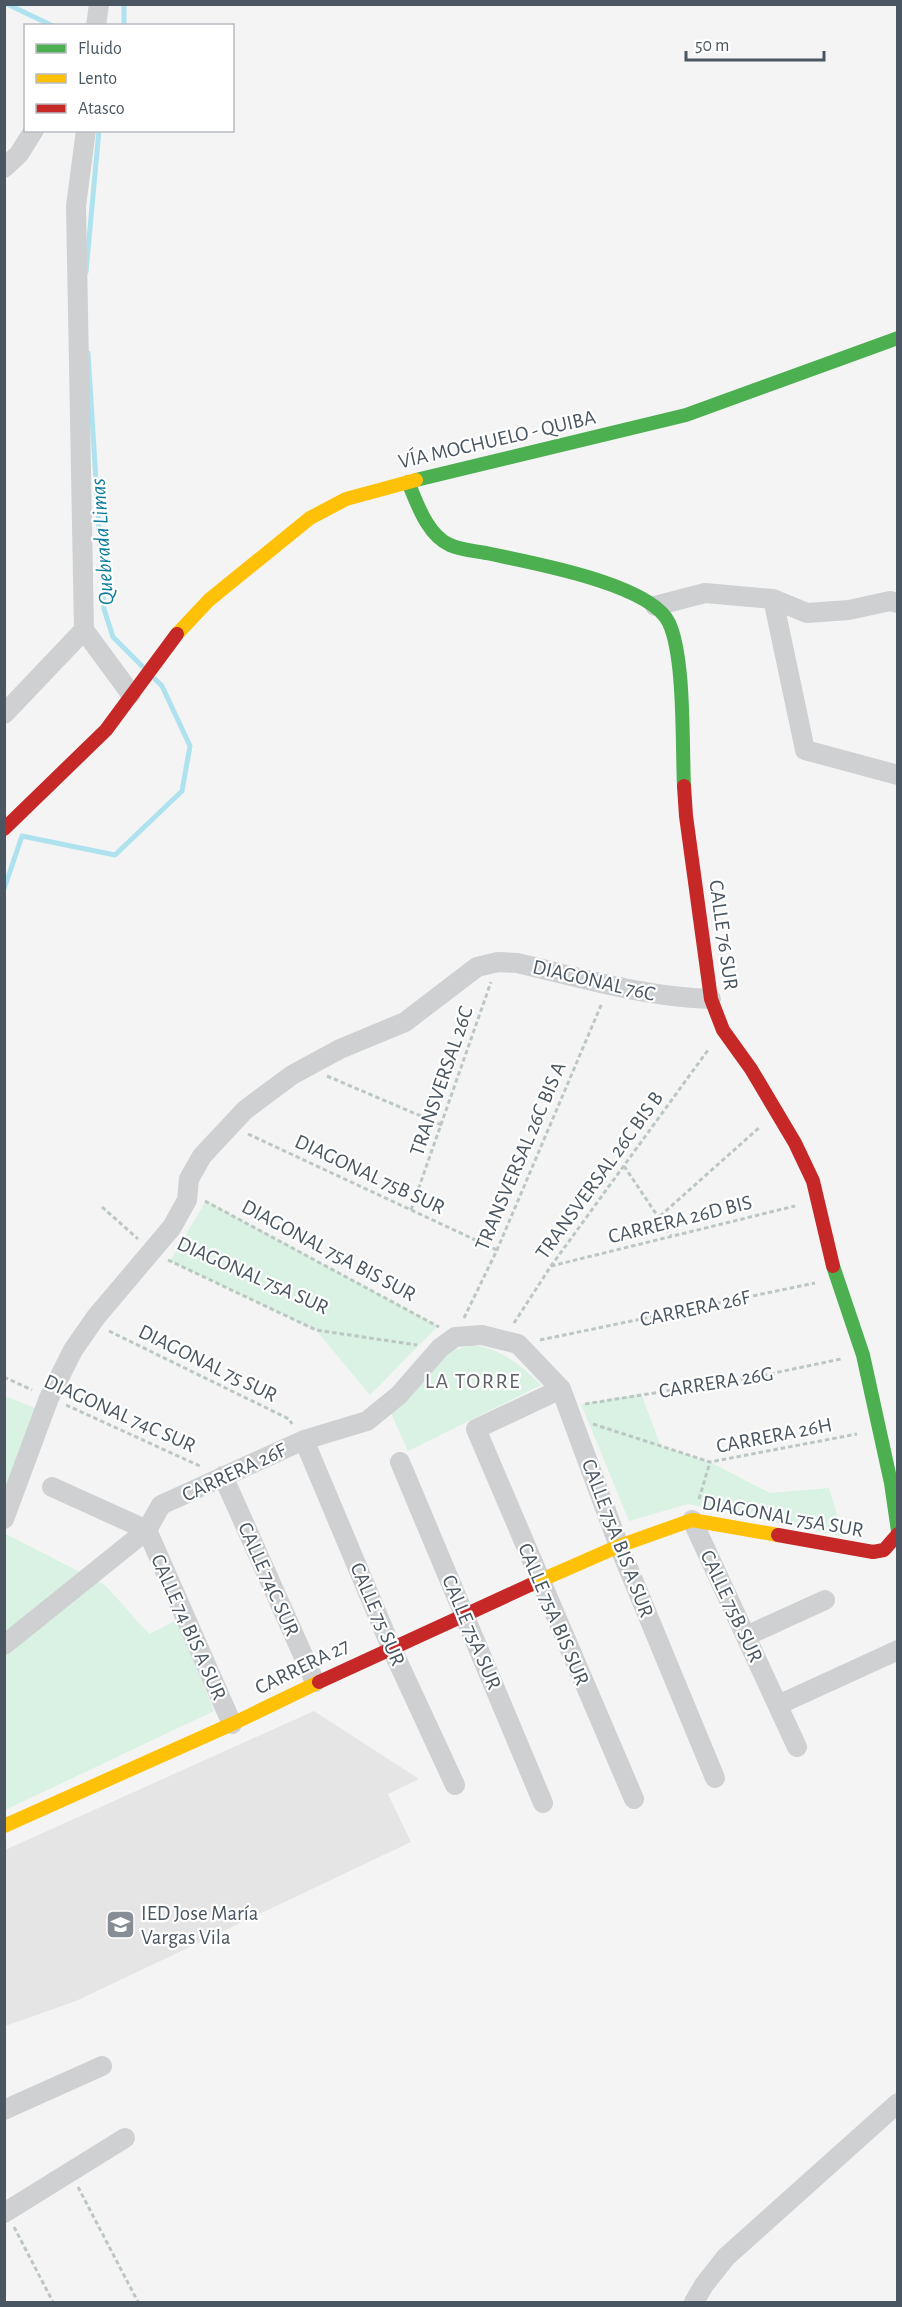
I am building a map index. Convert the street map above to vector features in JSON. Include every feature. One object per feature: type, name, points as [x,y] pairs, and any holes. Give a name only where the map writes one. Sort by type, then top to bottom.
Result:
[{"type":"street","points":[[96,24],[99,4]]},
{"type":"street","points":[[4,168],[19,154],[33,132]]},
{"type":"street","points":[[86,132],[76,206],[84,630],[136,688]]},
{"type":"street","name":"VÍA MOCHUELO - QUIBA","points":[[4,829],[98,738],[154,662],[209,600],[310,518],[346,499],[408,482],[686,415],[897,338]]},
{"type":"street","name":"CALLE 76 SUR","points":[[408,482],[422,517],[435,536],[450,545],[574,573],[630,592],[655,606],[669,622],[678,660],[686,816],[711,999],[723,1029],[777,1112],[813,1181],[838,1278],[863,1355],[891,1483],[897,1533],[884,1550],[873,1552]]},
{"type":"street","points":[[655,606],[705,593],[773,599],[807,613],[849,610],[890,601],[897,603]]},
{"type":"street","points":[[773,599],[805,750],[897,775]]},
{"type":"street","points":[[4,714],[84,630]]},
{"type":"street","name":"DIAGONAL 76C","points":[[306,1067],[340,1048],[405,1022],[477,967],[498,962],[517,963],[671,998],[711,999]]},
{"type":"street","points":[[4,1519],[49,1398],[73,1350],[92,1323],[172,1227],[187,1200],[189,1179],[202,1156],[245,1110],[306,1067]]},
{"type":"street","points":[[447,1343],[482,1335],[511,1342]]},
{"type":"street","name":"CALLE 75A BIS A SUR","points":[[511,1342],[567,1404],[618,1546],[715,1778]]},
{"type":"street","name":"CARRERA 26F","points":[[4,1645],[147,1530],[161,1505],[304,1440],[367,1421],[399,1395],[447,1343]]},
{"type":"street","name":"CALLE 75A BIS SUR","points":[[567,1404],[477,1429],[540,1583],[634,1799]]},
{"type":"street","name":"CALLE 75 SUR","points":[[304,1440],[391,1647],[455,1785]]},
{"type":"street","name":"CALLE 75A SUR","points":[[400,1462],[543,1803]]},
{"type":"street","name":"CALLE 74C SUR","points":[[223,1476],[315,1682]]},
{"type":"street","points":[[52,1488],[147,1530]]},
{"type":"street","name":"DIAGONAL 75A SUR","points":[[618,1546],[692,1520],[873,1552]]},
{"type":"street","name":"CALLE 75B SUR","points":[[692,1520],[797,1747]]},
{"type":"street","name":"CALLE 74 BIS A SUR","points":[[147,1530],[232,1724]]},
{"type":"street","name":"CARRERA 27","points":[[4,1826],[232,1724],[391,1647],[540,1583],[618,1546]]},
{"type":"street","points":[[746,1636],[825,1600]]},
{"type":"street","points":[[778,1705],[897,1650]]},
{"type":"street","points":[[4,2110],[102,2066]]},
{"type":"street","points":[[694,2302],[726,2257],[897,2103]]},
{"type":"street","points":[[5,2212],[125,2138]]},
{"type":"path","name":"TRANSVERSAL 26C","points":[[411,1209],[498,962]]},
{"type":"path","name":"TRANSVERSAL 26C BIS A","points":[[447,1343],[496,1250],[610,985]]},
{"type":"path","name":"TRANSVERSAL 26C BIS B","points":[[511,1342],[551,1266],[723,1029]]},
{"type":"path","points":[[306,1067],[442,1125]]},
{"type":"path","points":[[660,1216],[777,1112]]},
{"type":"path","name":"DIAGONAL 75B SUR","points":[[230,1126],[496,1250]]},
{"type":"path","points":[[624,1166],[660,1216],[671,1236]]},
{"type":"path","name":"DIAGONAL 75A BIS SUR","points":[[188,1192],[447,1343]]},
{"type":"path","name":"CARRERA 26D BIS","points":[[551,1266],[817,1201]]},
{"type":"path","name":"DIAGONAL 75A SUR","points":[[102,1207],[152,1252],[316,1330],[447,1343]]},
{"type":"path","name":"CARRERA 26F","points":[[511,1342],[838,1278]]},
{"type":"path","name":"DIAGONAL 75 SUR","points":[[92,1323],[289,1419],[304,1440]]},
{"type":"path","name":"CARRERA 26G","points":[[567,1404],[755,1377],[863,1355]]},
{"type":"path","name":"DIAGONAL 74C SUR","points":[[4,1377],[223,1476]]},
{"type":"path","name":"CARRERA 26H","points":[[567,1404],[710,1462],[879,1430]]},
{"type":"path","points":[[692,1520],[710,1462]]},
{"type":"path","points":[[70,2172],[138,2302]]},
{"type":"path","points":[[5,2212],[53,2302]]},
{"type":"shaded area","name":"IED Jose María Vargas Vila","points":[[314,1711],[419,1779],[388,1794],[411,1842],[76,2001],[5,2026],[5,1850]]},
{"type":"green space","points":[[206,1201],[438,1326],[370,1395],[316,1330],[170,1261]]},
{"type":"green space","points":[[472,1345],[492,1350],[510,1359],[541,1385],[408,1451],[391,1413],[444,1353]]},
{"type":"green space","points":[[641,1394],[661,1446],[710,1462],[770,1493],[829,1488],[844,1537],[688,1504],[629,1521],[581,1404]]},
{"type":"green space","points":[[5,1396],[40,1410],[5,1487]]},
{"type":"green space","points":[[4,1533],[105,1585],[149,1634],[177,1620],[214,1711],[5,1810]]},
{"type":"waterway","points":[[7,4],[49,24]]},
{"type":"waterway","name":"Quebrada Limas","points":[[124,4],[124,24]]},
{"type":"waterway","name":"Quebrada Limas","points":[[86,272],[99,132]]},
{"type":"waterway","name":"Quebrada Limas","points":[[88,353],[104,609],[113,637],[142,666]]},
{"type":"waterway","name":"Quebrada Limas","points":[[4,889],[22,836],[115,855],[182,791],[190,746],[162,686],[155,679]]},
{"type":"traffic: fast","points":[[416,480],[686,415],[898,338]]},
{"type":"traffic: fast","points":[[408,482],[429,526],[435,534],[450,545],[586,576],[639,596],[658,609],[669,623],[678,657],[682,702],[684,786]]},
{"type":"traffic: fast","points":[[833,1266],[863,1355],[891,1483],[898,1531]]},
{"type":"traffic: slow","points":[[177,634],[209,600],[310,518],[346,499],[416,480]]},
{"type":"traffic: slow","points":[[530,1585],[619,1546],[692,1520],[778,1535]]},
{"type":"traffic: slow","points":[[4,1826],[232,1724],[319,1682]]},
{"type":"traffic: jam","points":[[4,829],[106,730],[177,634]]},
{"type":"traffic: jam","points":[[684,786],[711,999],[723,1030],[751,1069],[795,1143],[813,1181],[833,1266]]},
{"type":"traffic: jam","points":[[778,1535],[873,1552],[884,1550],[898,1534]]},
{"type":"traffic: jam","points":[[319,1682],[530,1585]]},
{"type":"place","name":"IED Jose María Vargas Vila","points":[[120,1925]]},
{"type":"district","name":"LA TORRE","points":[[473,1380]]}]
